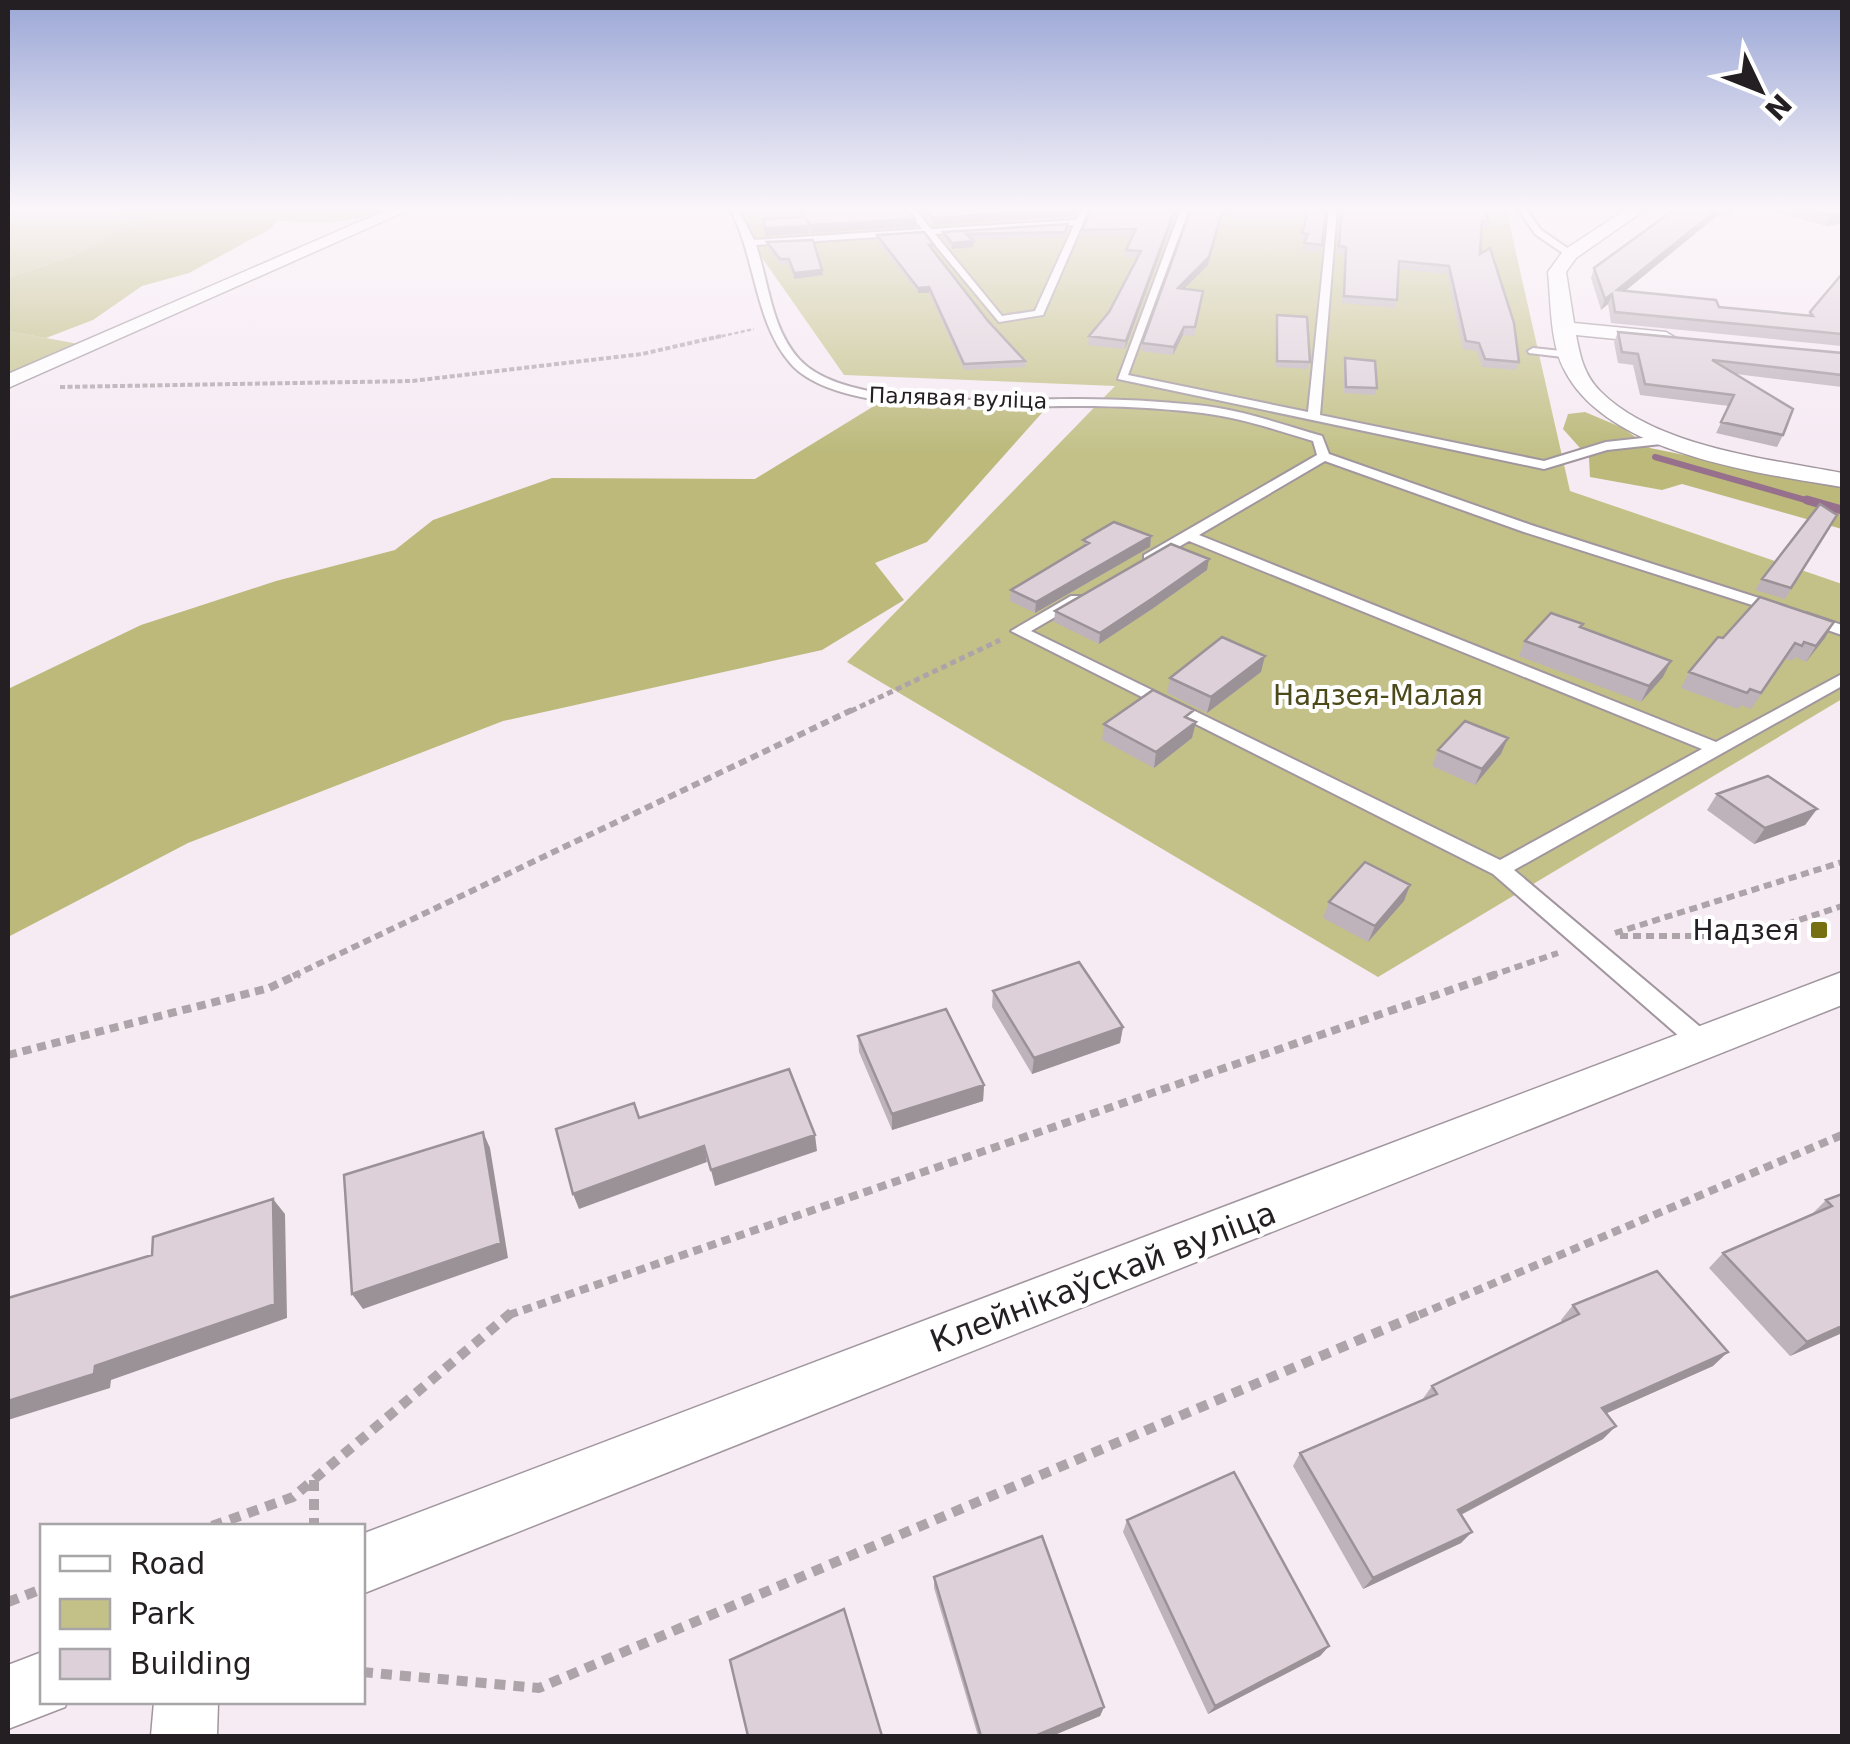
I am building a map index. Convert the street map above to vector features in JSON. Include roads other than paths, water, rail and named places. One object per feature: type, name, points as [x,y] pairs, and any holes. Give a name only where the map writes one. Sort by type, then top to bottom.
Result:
[{"type":"street","points":[[8,382],[217,290]]},
{"type":"street","points":[[1560,290],[1572,368],[1590,394],[1618,415],[1670,439],[1842,480]]},
{"type":"street","points":[[1568,328],[1686,340]]},
{"type":"street","name":"Клейнікаўскай вуліца","points":[[365,1563],[1842,988]]},
{"type":"street","points":[[8,1697],[40,1685]]},
{"type":"street","points":[[184,1736],[186,1704]]},
{"type":"lane","name":"Палявая вуліца","points":[[761,290],[783,344],[814,378],[860,396],[1115,403],[1242,415],[1318,439],[1324,456]]},
{"type":"lane","points":[[976,290],[999,319],[1040,313],[1049,290]]},
{"type":"lane","points":[[1154,290],[1122,377],[1544,465],[1593,448],[1670,439]]},
{"type":"lane","points":[[1314,416],[1326,290]]},
{"type":"lane","points":[[1533,351],[1571,355]]},
{"type":"lane","points":[[1138,564],[1324,456],[1842,630]]},
{"type":"lane","points":[[1190,536],[1718,749]]},
{"type":"lane","points":[[1088,593],[1020,631],[1500,869],[1703,1044]]},
{"type":"lane","points":[[1500,869],[1842,679]]},
{"type":"waterway","points":[[1655,457],[1816,503]]},
{"type":"waterway","points":[[1807,500],[1842,510]]},
{"type":"place","name":"Надзея","points":[[1819,930]]},
{"type":"park label","name":"Надзея-Малая","points":[[1378,695]]}]
